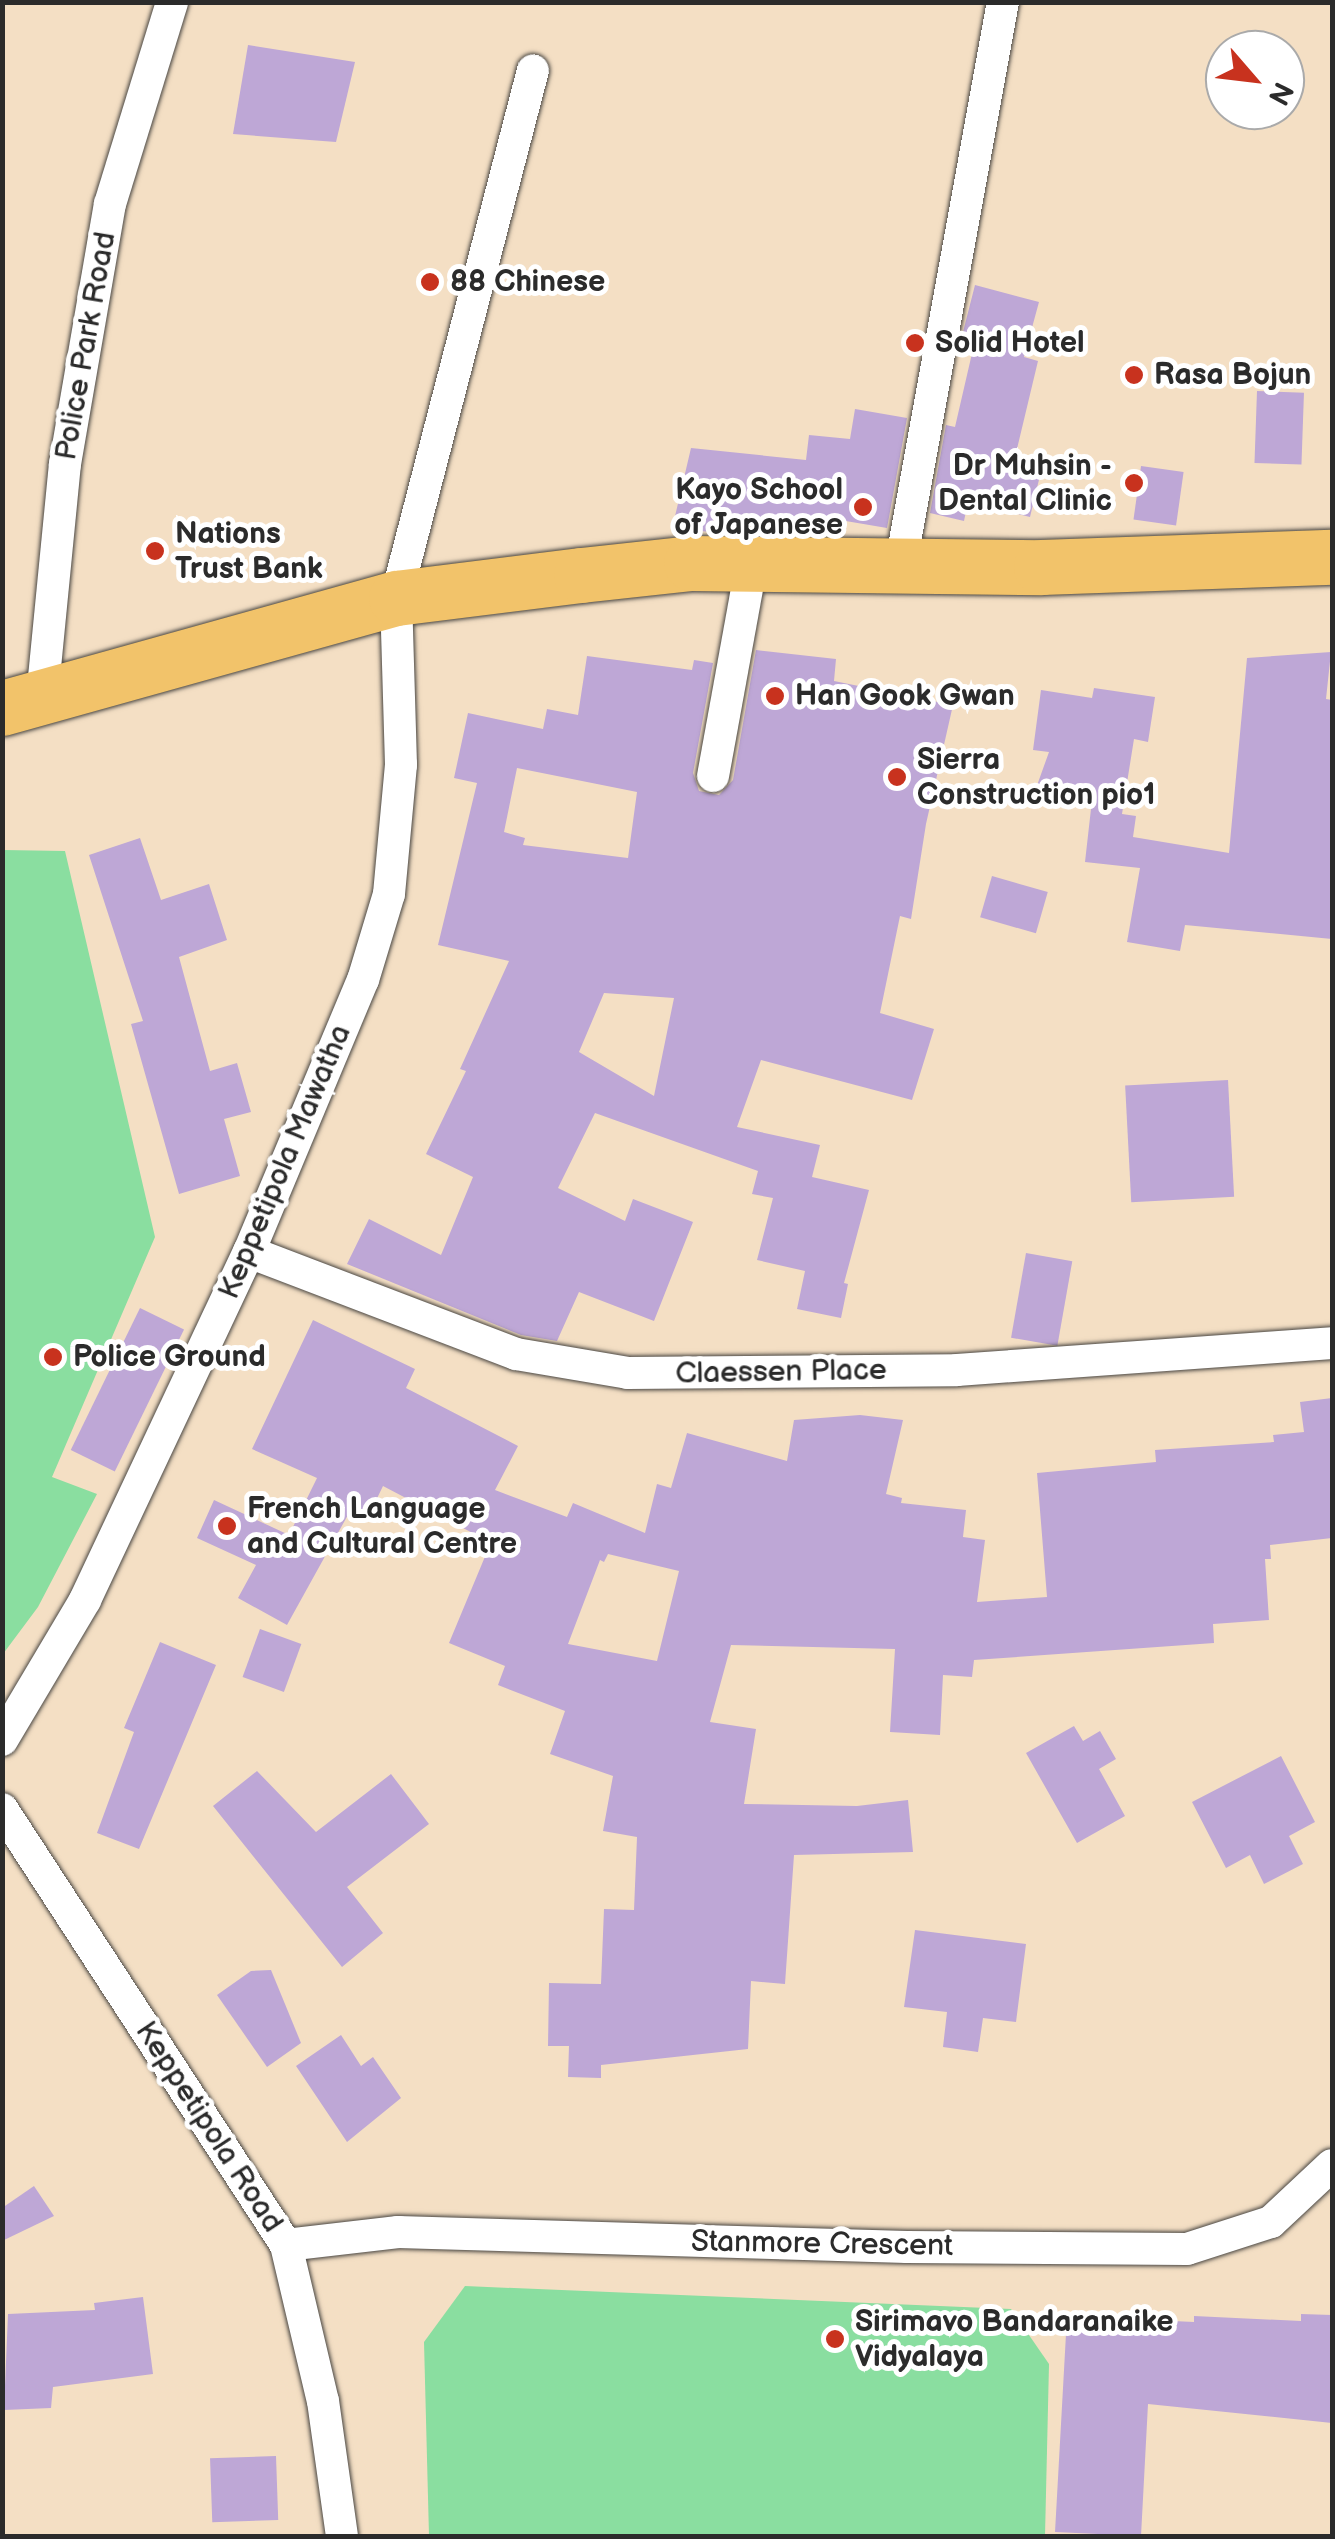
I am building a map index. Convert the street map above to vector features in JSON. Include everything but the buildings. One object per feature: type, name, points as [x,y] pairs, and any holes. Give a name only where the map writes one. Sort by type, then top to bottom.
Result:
[{"type":"highway","points":[[22,703],[396,598],[691,563],[1041,567],[1332,557]]},
{"type":"street","name":"Police Park Road","points":[[22,703],[110,204],[172,2]]},
{"type":"street","points":[[901,563],[1003,2]]},
{"type":"street","name":"Keppetipola Mawatha","points":[[2,1740],[84,1600],[249,1252],[364,980],[389,894],[401,765],[396,598],[533,70]]},
{"type":"street","points":[[713,776],[752,562]]},
{"type":"street","name":"Claessen Place","points":[[249,1252],[516,1354],[628,1374],[957,1370],[1332,1343]]},
{"type":"street","name":"Keppetipola Road","points":[[2,1810],[286,2245],[323,2401],[342,2536]]},
{"type":"street","name":"Stanmore Crescent","points":[[286,2245],[398,2232],[907,2247],[1187,2249],[1272,2222],[1332,2165]]},
{"type":"green space","name":"Police Ground","points":[[3,850],[65,851],[155,1237],[52,1477],[97,1494],[38,1607],[3,1654]]},
{"type":"green space","points":[[465,2286],[1011,2309],[1049,2364],[1045,2536],[429,2536],[424,2342]]},
{"type":"place","name":"88 Chinese","points":[[430,282]]},
{"type":"place","name":"Solid Hotel","points":[[915,343]]},
{"type":"place","name":"Rasa Bojun","points":[[1134,375]]},
{"type":"place","name":"Dr Muhsin - Dental Clinic","points":[[1134,483]]},
{"type":"place","name":"Kayo School of Japanese","points":[[863,507]]},
{"type":"place","name":"Nations Trust Bank","points":[[155,551]]},
{"type":"place","name":"Han Gook Gwan","points":[[775,696]]},
{"type":"place","name":"Sierra Construction pio1","points":[[897,777]]},
{"type":"place","name":"Police Ground","points":[[53,1357]]},
{"type":"place","name":"French Language and Cultural Centre","points":[[227,1526]]},
{"type":"place","name":"Sirimavo Bandaranaike Vidyalaya","points":[[835,2339]]}]
